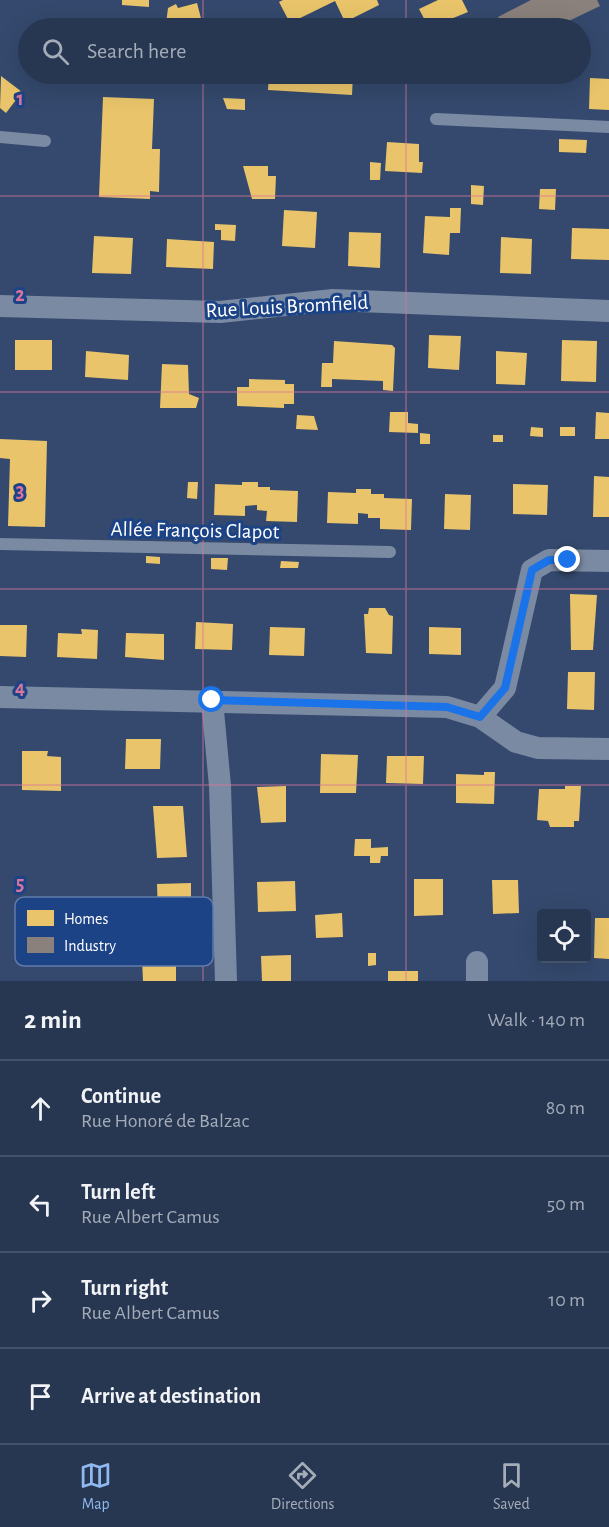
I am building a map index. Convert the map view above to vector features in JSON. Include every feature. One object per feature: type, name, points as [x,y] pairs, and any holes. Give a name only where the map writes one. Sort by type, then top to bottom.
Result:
[{"type":"street","name":"Rue Louis Bromfield","points":[[0,306],[220,312],[333,300],[609,311]]},
{"type":"street","points":[[480,717],[505,688],[532,570],[549,560],[609,561]]},
{"type":"street","points":[[0,697],[447,707],[480,717],[516,742],[538,748],[609,749]]},
{"type":"street","points":[[212,700],[219,786],[226,981]]},
{"type":"lane","points":[[436,118],[609,127]]},
{"type":"lane","points":[[0,137],[45,141]]},
{"type":"lane","name":"Allée François Clapot","points":[[0,544],[390,552]]},
{"type":"building: Homes","points":[[122,0],[149,0],[149,7],[122,5]]},
{"type":"building: Homes","points":[[283,0],[377,0],[379,5],[353,18],[343,18],[335,1],[300,18],[287,18],[279,2]]},
{"type":"building: Homes","points":[[438,0],[462,0],[468,12],[453,18],[424,18],[419,9]]},
{"type":"building: Homes","points":[[197,3],[201,18],[167,18],[168,8],[176,4],[178,8]]},
{"type":"building: Homes","points":[[1,76],[22,92],[6,113],[0,108]]},
{"type":"building: Homes","points":[[591,78],[609,79],[609,110],[589,109]]},
{"type":"building: Homes","points":[[268,84],[353,84],[352,95],[268,90]]},
{"type":"building: Homes","points":[[103,97],[154,99],[152,149],[160,149],[159,192],[150,191],[150,199],[99,197]]},
{"type":"building: Homes","points":[[223,98],[245,99],[245,110],[227,109]]},
{"type":"building: Homes","points":[[559,139],[587,140],[586,153],[559,152]]},
{"type":"building: Homes","points":[[387,142],[419,144],[419,162],[423,162],[422,173],[385,171]]},
{"type":"building: Homes","points":[[370,162],[381,163],[380,180],[370,180]]},
{"type":"building: Homes","points":[[243,166],[268,166],[268,176],[276,176],[275,199],[252,199]]},
{"type":"building: Homes","points":[[471,185],[484,186],[483,205],[471,204]]},
{"type":"building: Homes","points":[[540,189],[556,189],[555,210],[539,209]]},
{"type":"building: Homes","points":[[450,208],[461,208],[460,233],[450,233],[449,255],[423,253],[425,216],[450,217]]},
{"type":"building: Homes","points":[[284,210],[317,212],[315,248],[282,246]]},
{"type":"building: Homes","points":[[215,224],[236,225],[235,241],[221,240],[221,230],[215,230]]},
{"type":"building: Homes","points":[[572,228],[609,229],[609,260],[571,259]]},
{"type":"building: Homes","points":[[349,232],[381,233],[380,268],[348,266]]},
{"type":"building: Homes","points":[[94,236],[133,238],[131,274],[92,273]]},
{"type":"building: Homes","points":[[501,237],[532,239],[531,274],[500,273]]},
{"type":"building: Homes","points":[[167,239],[214,242],[213,269],[166,267]]},
{"type":"building: Homes","points":[[429,335],[461,336],[459,370],[428,368]]},
{"type":"building: Homes","points":[[15,340],[52,340],[52,370],[15,370]]},
{"type":"building: Homes","points":[[562,340],[597,341],[596,382],[561,381]]},
{"type":"building: Homes","points":[[334,341],[392,345],[395,348],[393,391],[383,390],[383,381],[332,379],[332,387],[321,387],[322,363],[333,363]]},
{"type":"building: Homes","points":[[86,351],[129,355],[128,380],[85,377]]},
{"type":"building: Homes","points":[[496,351],[527,353],[525,385],[496,384]]},
{"type":"building: Homes","points":[[162,364],[188,365],[189,394],[199,398],[196,408],[160,408]]},
{"type":"building: Homes","points":[[249,379],[285,380],[285,384],[294,384],[294,404],[284,404],[284,408],[237,406],[237,387],[249,387]]},
{"type":"building: Homes","points":[[390,412],[408,412],[408,423],[418,424],[418,433],[389,432]]},
{"type":"building: Homes","points":[[596,412],[609,413],[609,439],[595,439]]},
{"type":"building: Homes","points":[[297,415],[314,416],[318,430],[296,429]]},
{"type":"building: Homes","points":[[531,427],[543,428],[543,437],[530,436]]},
{"type":"building: Homes","points":[[560,427],[575,427],[575,436],[560,436]]},
{"type":"building: Homes","points":[[420,433],[430,434],[430,444],[420,444]]},
{"type":"building: Homes","points":[[493,435],[503,435],[503,442],[493,442]]},
{"type":"building: Homes","points":[[0,439],[47,441],[45,527],[8,526],[10,459],[0,458]]},
{"type":"building: Homes","points":[[594,476],[609,477],[609,517],[593,517]]},
{"type":"building: Homes","points":[[188,482],[198,482],[197,499],[187,498]]},
{"type":"building: Homes","points":[[242,482],[258,482],[258,487],[270,487],[270,490],[298,491],[297,522],[266,521],[267,511],[257,510],[257,505],[245,506],[245,516],[214,515],[215,484],[242,485]]},
{"type":"building: Homes","points":[[513,484],[548,485],[547,515],[513,514]]},
{"type":"building: Homes","points":[[356,489],[371,489],[371,494],[384,494],[384,498],[412,499],[411,530],[380,529],[380,518],[368,518],[368,514],[358,513],[358,524],[327,523],[328,492],[356,493]]},
{"type":"building: Homes","points":[[445,494],[471,495],[470,530],[444,529]]},
{"type":"building: Homes","points":[[146,556],[160,557],[160,564],[146,563]]},
{"type":"building: Homes","points":[[211,558],[228,558],[227,570],[211,569]]},
{"type":"building: Homes","points":[[281,561],[299,562],[298,568],[280,568]]},
{"type":"building: Homes","points":[[570,594],[597,595],[593,650],[571,650]]},
{"type":"building: Homes","points":[[369,608],[385,608],[389,615],[393,616],[392,654],[366,653],[364,614],[368,614]]},
{"type":"building: Homes","points":[[196,622],[233,624],[232,650],[195,649]]},
{"type":"building: Homes","points":[[0,625],[27,625],[26,657],[0,656]]},
{"type":"building: Homes","points":[[270,627],[305,628],[304,656],[269,655]]},
{"type":"building: Homes","points":[[429,627],[461,628],[461,655],[429,654]]},
{"type":"building: Homes","points":[[81,629],[98,630],[97,659],[57,657],[58,633],[82,634]]},
{"type":"building: Homes","points":[[126,633],[164,634],[164,660],[125,657]]},
{"type":"building: Homes","points":[[568,672],[595,672],[594,710],[567,709]]},
{"type":"building: Homes","points":[[126,739],[161,739],[160,769],[125,769]]},
{"type":"building: Homes","points":[[22,751],[48,751],[47,756],[61,757],[61,791],[22,790]]},
{"type":"building: Homes","points":[[321,754],[358,755],[356,793],[320,793]]},
{"type":"building: Homes","points":[[387,756],[424,756],[423,784],[386,783]]},
{"type":"building: Homes","points":[[484,772],[495,772],[494,804],[456,803],[456,774],[484,775]]},
{"type":"building: Homes","points":[[286,786],[286,822],[261,823],[257,787]]},
{"type":"building: Homes","points":[[565,786],[581,786],[579,821],[574,821],[574,827],[550,827],[548,821],[537,820],[539,789],[565,789]]},
{"type":"building: Homes","points":[[153,806],[183,806],[187,857],[157,858]]},
{"type":"building: Homes","points":[[355,839],[371,839],[371,848],[388,847],[388,856],[381,856],[380,863],[370,863],[370,856],[354,856]]},
{"type":"building: Homes","points":[[414,879],[443,879],[443,915],[414,916]]},
{"type":"building: Homes","points":[[492,880],[518,880],[519,913],[493,914]]},
{"type":"building: Homes","points":[[295,881],[296,911],[258,912],[257,882]]},
{"type":"building: Homes","points":[[191,883],[191,897],[157,897],[157,884]]},
{"type":"building: Homes","points":[[342,913],[343,937],[316,938],[315,915]]},
{"type":"building: Homes","points":[[595,918],[609,918],[609,959],[594,958]]},
{"type":"building: Homes","points":[[368,953],[376,953],[376,965],[368,966]]},
{"type":"building: Homes","points":[[291,955],[291,981],[262,981],[261,956]]},
{"type":"building: Homes","points":[[142,966],[176,966],[176,981],[143,981]]},
{"type":"building: Homes","points":[[388,971],[418,971],[418,981],[388,981]]},
{"type":"building: Industry","points":[[531,0],[597,0],[600,6],[575,18],[498,17]]},
{"type":"route","points":[[212,700],[447,707],[480,717],[505,688],[532,570],[549,560],[568,560]]}]
